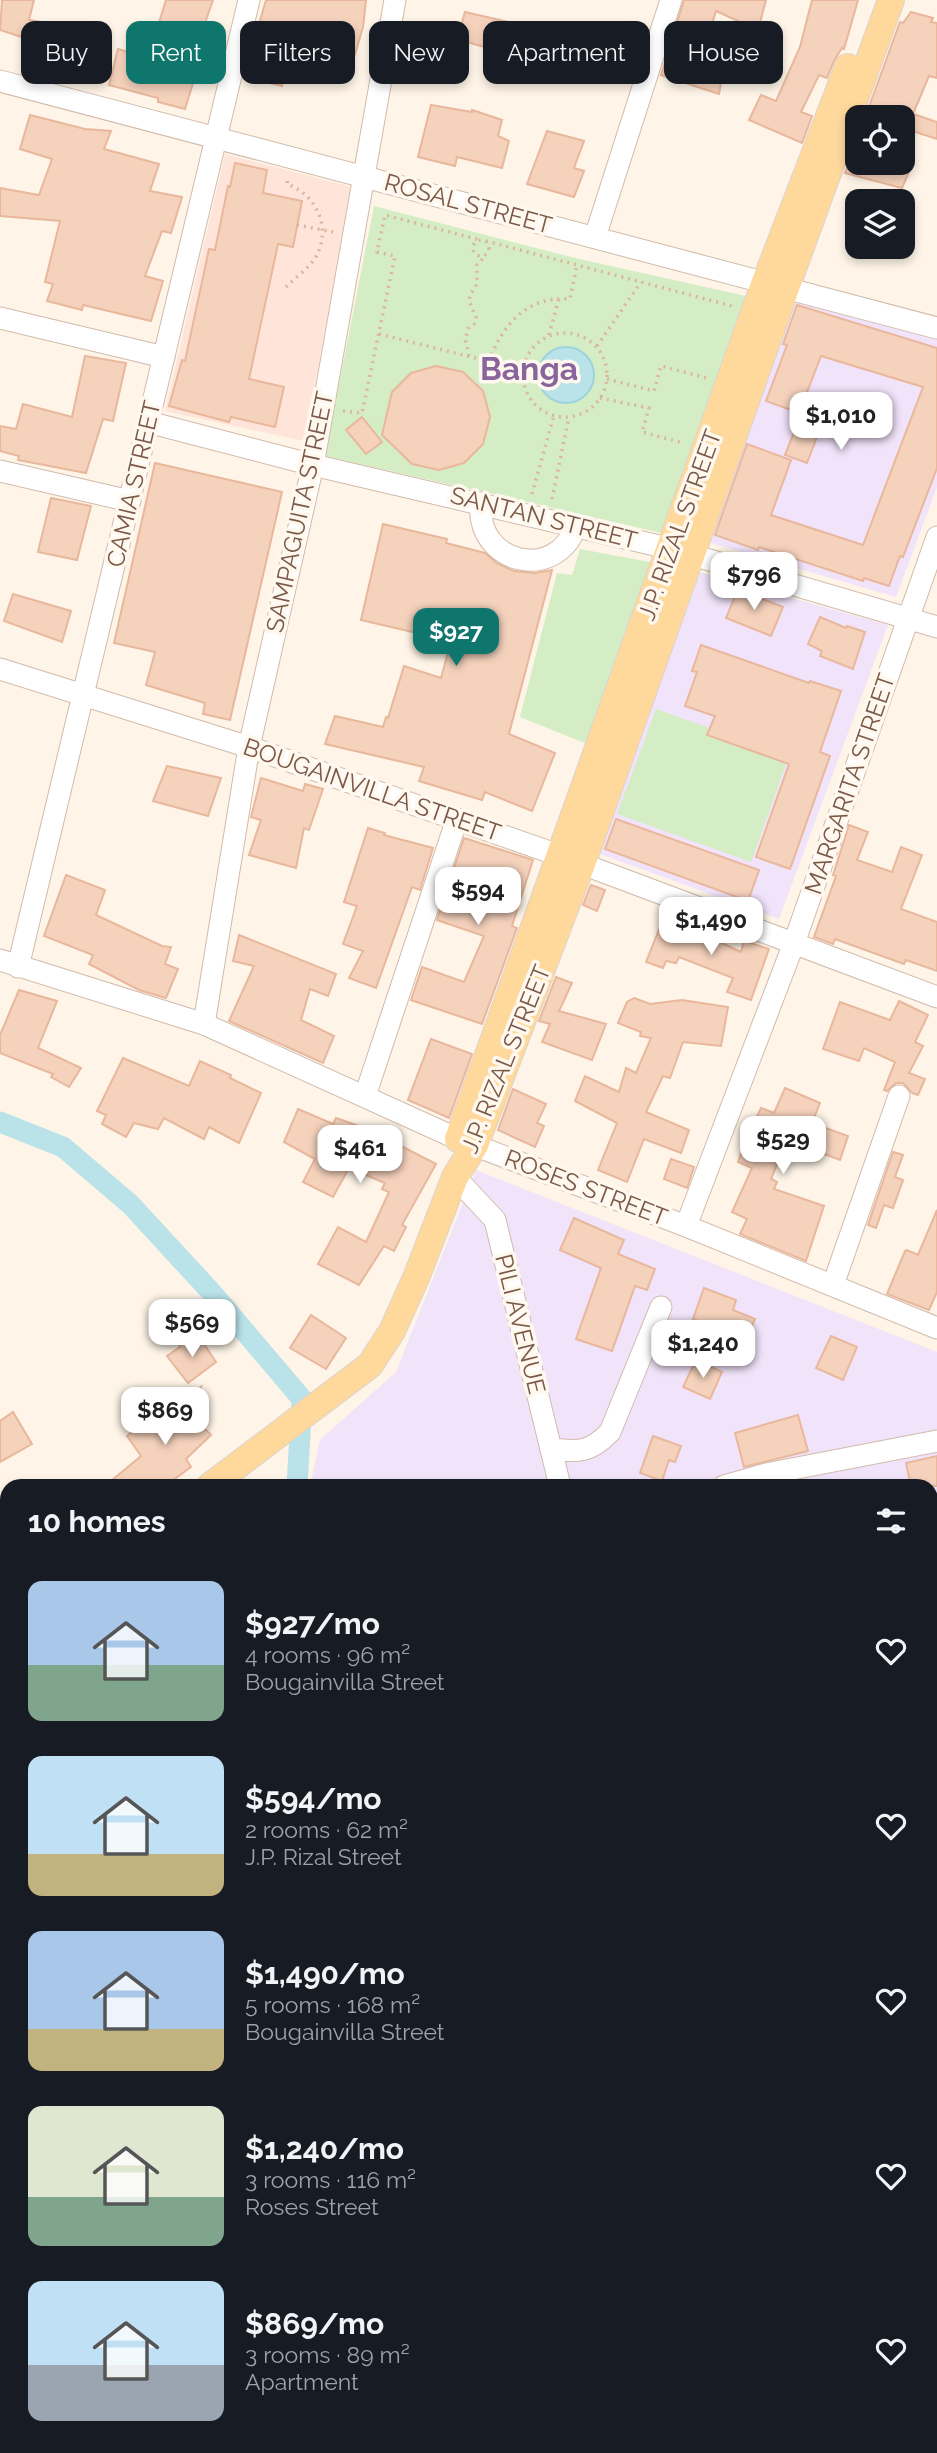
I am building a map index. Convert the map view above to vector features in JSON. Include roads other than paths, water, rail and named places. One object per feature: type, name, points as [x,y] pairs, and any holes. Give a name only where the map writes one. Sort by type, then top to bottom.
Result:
[{"type":"main road","name":"J.P. RIZAL STREET","points":[[219,1479],[370,1364],[392,1331],[416,1278],[572,860],[776,285],[873,0]]},
{"type":"main road","name":"J.P. RIZAL STREET","points":[[776,285],[891,0]]},
{"type":"street","name":"CAMIA STREET","points":[[9,963],[83,696],[249,0]]},
{"type":"street","name":"SAMPAGUITA STREET","points":[[204,1024],[249,747],[313,464],[395,0]]},
{"type":"street","points":[[595,237],[671,0]]},
{"type":"street","name":"ROSAL STREET","points":[[0,80],[937,328]]},
{"type":"street","points":[[0,318],[164,357]]},
{"type":"street","name":"SANTAN STREET","points":[[148,422],[681,552],[937,627]]},
{"type":"street","points":[[0,471],[130,501]]},
{"type":"street","points":[[481,503],[481,518],[490,541],[506,554],[520,559],[535,560],[554,553],[569,540],[576,526]]},
{"type":"street","name":"MARGARITA STREET","points":[[686,1226],[794,943],[937,537]]},
{"type":"street","name":"BOUGAINVILLA STREET","points":[[0,669],[249,747],[457,819],[937,997]]},
{"type":"street","points":[[365,1096],[457,819]]},
{"type":"street","name":"ROSES STREET","points":[[9,963],[204,1024],[467,1142],[686,1226],[937,1328]]},
{"type":"street","points":[[833,1285],[899,1096]]},
{"type":"street","name":"PILI AVENUE","points":[[455,1177],[495,1220],[558,1479]]},
{"type":"street","points":[[551,1449],[585,1450],[597,1445],[610,1432],[661,1307]]},
{"type":"street","points":[[771,1479],[937,1441]]},
{"type":"water","points":[[566,347],[581,352],[589,360],[594,375],[589,390],[581,398],[566,403],[551,398],[543,390],[538,375],[543,360],[551,352]]},
{"type":"waterway","points":[[0,1122],[63,1147],[130,1204],[213,1294],[302,1399],[297,1479]]},
{"type":"district","name":"Banga","points":[[529,369]]}]
